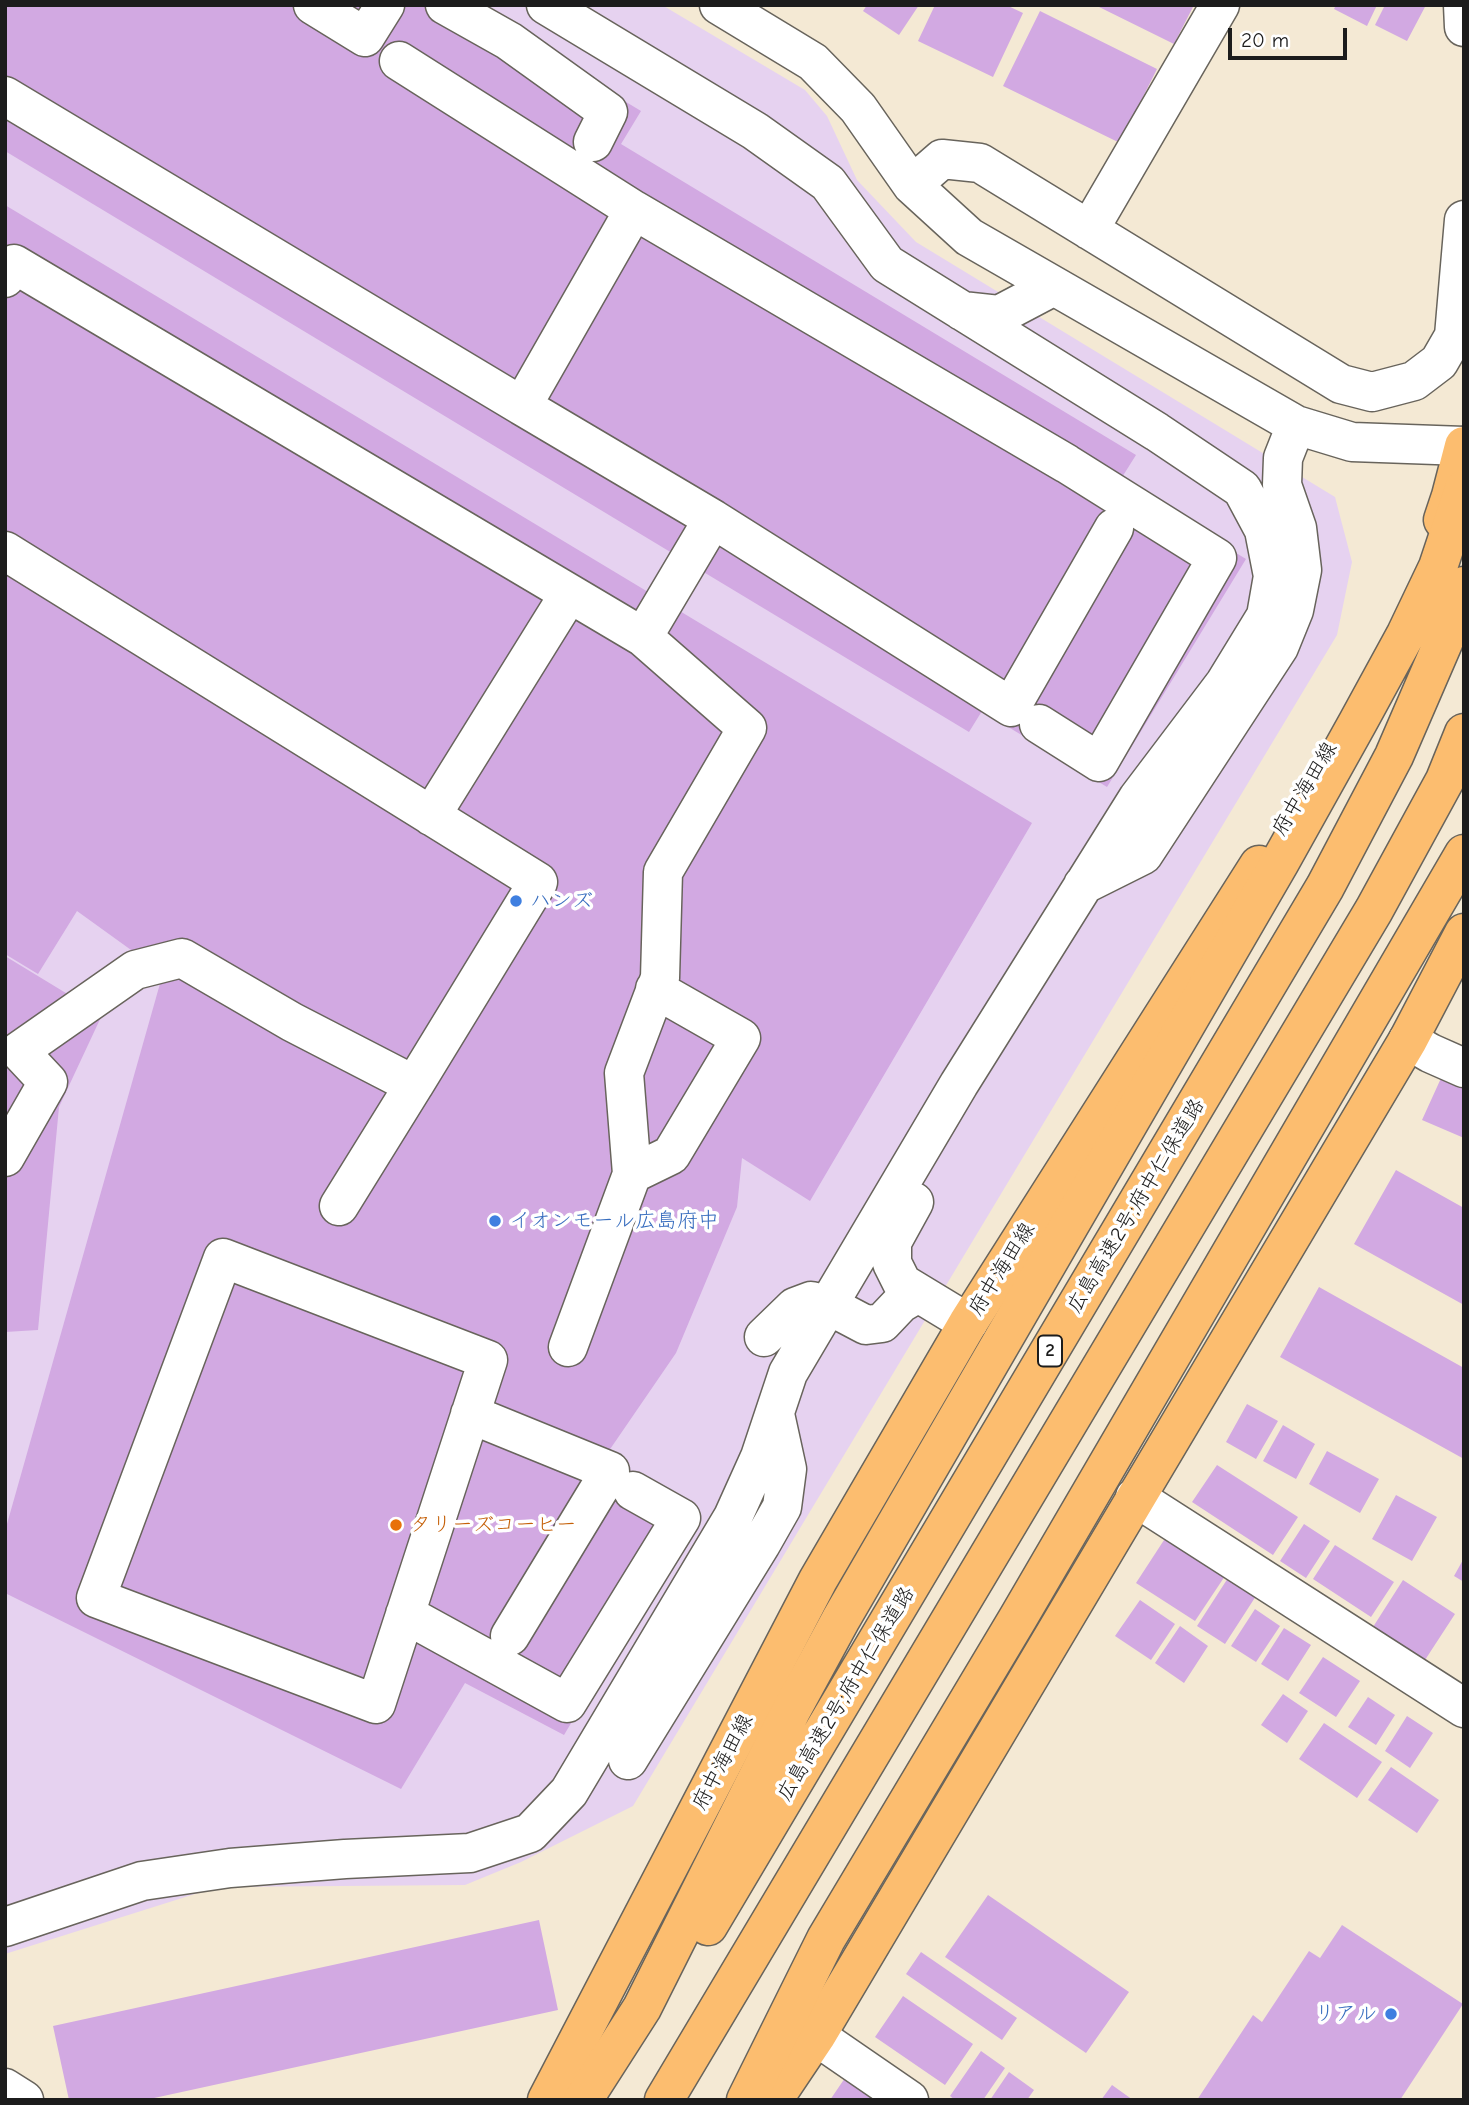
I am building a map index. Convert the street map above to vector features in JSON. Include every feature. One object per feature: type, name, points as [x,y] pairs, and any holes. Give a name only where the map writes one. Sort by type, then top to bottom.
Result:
[{"type":"main road","name":"府中海田線","points":[[547,2100],[818,1580],[968,1323],[1276,838],[1406,616],[1451,496],[1464,446]]},
{"type":"main road","points":[[583,2100],[642,2008],[791,1711],[841,1619],[1280,862],[1406,634],[1438,567],[1464,489]]},
{"type":"main road","name":"広島高速2号;府中仁保道路","points":[[606,2100],[1325,887],[1394,756],[1449,629],[1464,586]]},
{"type":"main road","points":[[664,2100],[1374,910],[1445,780],[1464,733]]},
{"type":"main road","points":[[747,2100],[826,1939],[1025,1606],[1464,853]]},
{"type":"main road","points":[[773,2100],[816,2036],[1408,1040],[1464,933]]},
{"type":"street","points":[[313,5],[365,37],[385,5]]},
{"type":"street","points":[[445,5],[509,41],[608,112],[593,142]]},
{"type":"street","points":[[5,1927],[142,1881],[230,1868],[470,1853],[530,1833],[569,1792],[733,1517],[760,1457],[788,1373],[936,1123],[1138,798],[1225,683],[1266,615],[1273,576],[1264,530],[1242,489],[1157,432],[887,264],[828,183],[755,131],[546,5]]},
{"type":"street","points":[[719,5],[813,62],[858,108],[912,185],[969,237],[1296,425],[1352,442],[1464,446]]},
{"type":"street","points":[[1090,230],[1220,5]]},
{"type":"street","points":[[1463,5],[1464,27]]},
{"type":"street","points":[[399,61],[634,209],[1068,464],[1217,558],[1099,762],[1039,724]]},
{"type":"street","points":[[5,96],[713,519],[1011,707],[1114,528]]},
{"type":"street","points":[[912,185],[942,159],[980,163],[1341,384],[1371,392],[1414,381],[1439,362],[1454,337],[1464,220]]},
{"type":"street","points":[[522,405],[634,209]]},
{"type":"street","points":[[5,278],[14,264],[643,637],[747,728],[663,872],[660,978],[624,1073],[632,1174],[568,1347]]},
{"type":"street","points":[[962,310],[999,314],[1054,286]]},
{"type":"street","points":[[1083,885],[1143,855],[1279,648],[1294,610],[1302,570],[1297,528],[1282,485],[1283,458],[1296,425]]},
{"type":"street","points":[[643,637],[713,519]]},
{"type":"street","points":[[5,551],[537,882],[339,1206]]},
{"type":"street","points":[[431,816],[569,594]]},
{"type":"street","points":[[5,1157],[48,1082],[12,1048],[135,970],[182,958],[292,1022],[414,1085]]},
{"type":"street","points":[[632,1174],[671,1155],[741,1038],[655,989]]},
{"type":"street","points":[[1408,1040],[1430,1054],[1464,1068]]},
{"type":"street","points":[[936,1123],[928,1176],[892,1242],[892,1264],[902,1283],[968,1323]]},
{"type":"street","points":[[223,1258],[488,1360],[470,1414],[376,1704],[96,1598],[223,1258]]},
{"type":"street","points":[[764,1337],[795,1307],[811,1301],[828,1305],[866,1325],[882,1323],[901,1303],[918,1293]]},
{"type":"street","points":[[628,1760],[782,1507],[786,1469],[774,1412]]},
{"type":"street","points":[[470,1414],[610,1471],[510,1636]]},
{"type":"street","points":[[405,1614],[567,1703],[681,1518],[633,1491]]},
{"type":"street","points":[[1135,1497],[1464,1708]]},
{"type":"street","points":[[816,2036],[909,2100]]},
{"type":"street","points":[[5,2088],[24,2100]]},
{"type":"shaded area","name":"イオンモール広島府中","points":[[5,5],[662,5],[805,90],[827,116],[857,180],[916,242],[1335,497],[1352,562],[1337,635],[633,1806],[521,1862],[465,1885],[217,1887],[5,1954]]},
{"type":"building","points":[[5,5],[465,5],[641,111],[621,144],[1136,455],[1119,482],[1246,559],[1107,787],[982,711],[969,732],[5,151]]},
{"type":"building","points":[[867,5],[919,5],[899,35],[863,11]]},
{"type":"building","points":[[935,5],[1006,5],[1023,13],[993,77],[918,41]]},
{"type":"building","points":[[1095,5],[1194,5],[1174,44]]},
{"type":"building","points":[[1336,5],[1377,5],[1367,26],[1334,9]]},
{"type":"building","points":[[1385,5],[1426,5],[1407,41],[1375,25]]},
{"type":"building","points":[[1040,11],[1157,69],[1120,143],[1003,86]]},
{"type":"building","points":[[5,205],[1032,823],[810,1201],[742,1158],[737,1207],[676,1353],[604,1458],[699,1509],[564,1735],[465,1683],[401,1789],[5,1593],[5,1531],[163,973],[77,911],[38,974],[5,954]]},
{"type":"building","points":[[5,956],[102,1015],[59,1107],[38,1330],[5,1332]]},
{"type":"building","points":[[1442,1076],[1464,1086],[1464,1138],[1422,1120]]},
{"type":"building","points":[[1396,1170],[1464,1208],[1464,1305],[1354,1244]]},
{"type":"building","points":[[1319,1287],[1464,1368],[1464,1459],[1280,1357]]},
{"type":"building","points":[[1247,1404],[1278,1421],[1256,1459],[1226,1442]]},
{"type":"building","points":[[1283,1425],[1315,1444],[1296,1479],[1263,1461]]},
{"type":"building","points":[[1327,1451],[1379,1479],[1360,1513],[1309,1484]]},
{"type":"building","points":[[1217,1465],[1298,1517],[1273,1555],[1192,1502]]},
{"type":"building","points":[[1396,1495],[1437,1517],[1412,1561],[1372,1539]]},
{"type":"building","points":[[1304,1524],[1330,1541],[1306,1578],[1280,1561]]},
{"type":"building","points":[[1166,1537],[1225,1576],[1195,1621],[1136,1583]]},
{"type":"building","points":[[1335,1545],[1394,1582],[1371,1617],[1313,1579]]},
{"type":"building","points":[[1464,1558],[1464,1582],[1454,1576]]},
{"type":"building","points":[[1228,1578],[1256,1596],[1225,1644],[1197,1626]]},
{"type":"building","points":[[1403,1580],[1455,1614],[1425,1660],[1373,1627]]},
{"type":"building","points":[[1140,1600],[1175,1624],[1151,1660],[1115,1636]]},
{"type":"building","points":[[1255,1609],[1280,1626],[1256,1662],[1231,1646]]},
{"type":"building","points":[[1180,1626],[1208,1646],[1184,1683],[1155,1663]]},
{"type":"building","points":[[1284,1628],[1311,1645],[1288,1681],[1261,1664]]},
{"type":"building","points":[[1323,1657],[1360,1681],[1336,1717],[1299,1693]]},
{"type":"building","points":[[1283,1694],[1308,1711],[1287,1743],[1261,1725]]},
{"type":"building","points":[[1368,1697],[1395,1715],[1376,1745],[1348,1727]]},
{"type":"building","points":[[1407,1716],[1433,1733],[1410,1768],[1385,1751]]},
{"type":"building","points":[[1324,1723],[1382,1762],[1357,1798],[1299,1759]]},
{"type":"building","points":[[1391,1767],[1439,1800],[1417,1833],[1368,1800]]},
{"type":"building","points":[[988,1895],[1129,1992],[1086,2053],[945,1957]]},
{"type":"building","points":[[539,1920],[558,2010],[145,2100],[69,2100],[53,2026]]},
{"type":"building","points":[[1342,1925],[1463,2004],[1400,2100],[1197,2100],[1253,2015],[1262,2022],[1309,1951],[1320,1958]]},
{"type":"building","points":[[921,1952],[1017,2018],[1002,2040],[906,1974]]},
{"type":"building","points":[[903,1996],[973,2044],[945,2085],[875,2037]]},
{"type":"building","points":[[981,2051],[1005,2068],[983,2100],[955,2100],[950,2096]]},
{"type":"building","points":[[1009,2072],[1034,2090],[1027,2100],[990,2100]]},
{"type":"building","points":[[847,2075],[885,2100],[830,2100]]},
{"type":"building","points":[[1112,2085],[1133,2100],[1101,2100]]},
{"type":"place","name":"ハンズ","points":[[516,901]]},
{"type":"place","name":"イオンモール広島府中","points":[[495,1221]]},
{"type":"place","name":"タリーズコーヒー","points":[[396,1525]]},
{"type":"place","name":"リアル","points":[[1391,2014]]}]
